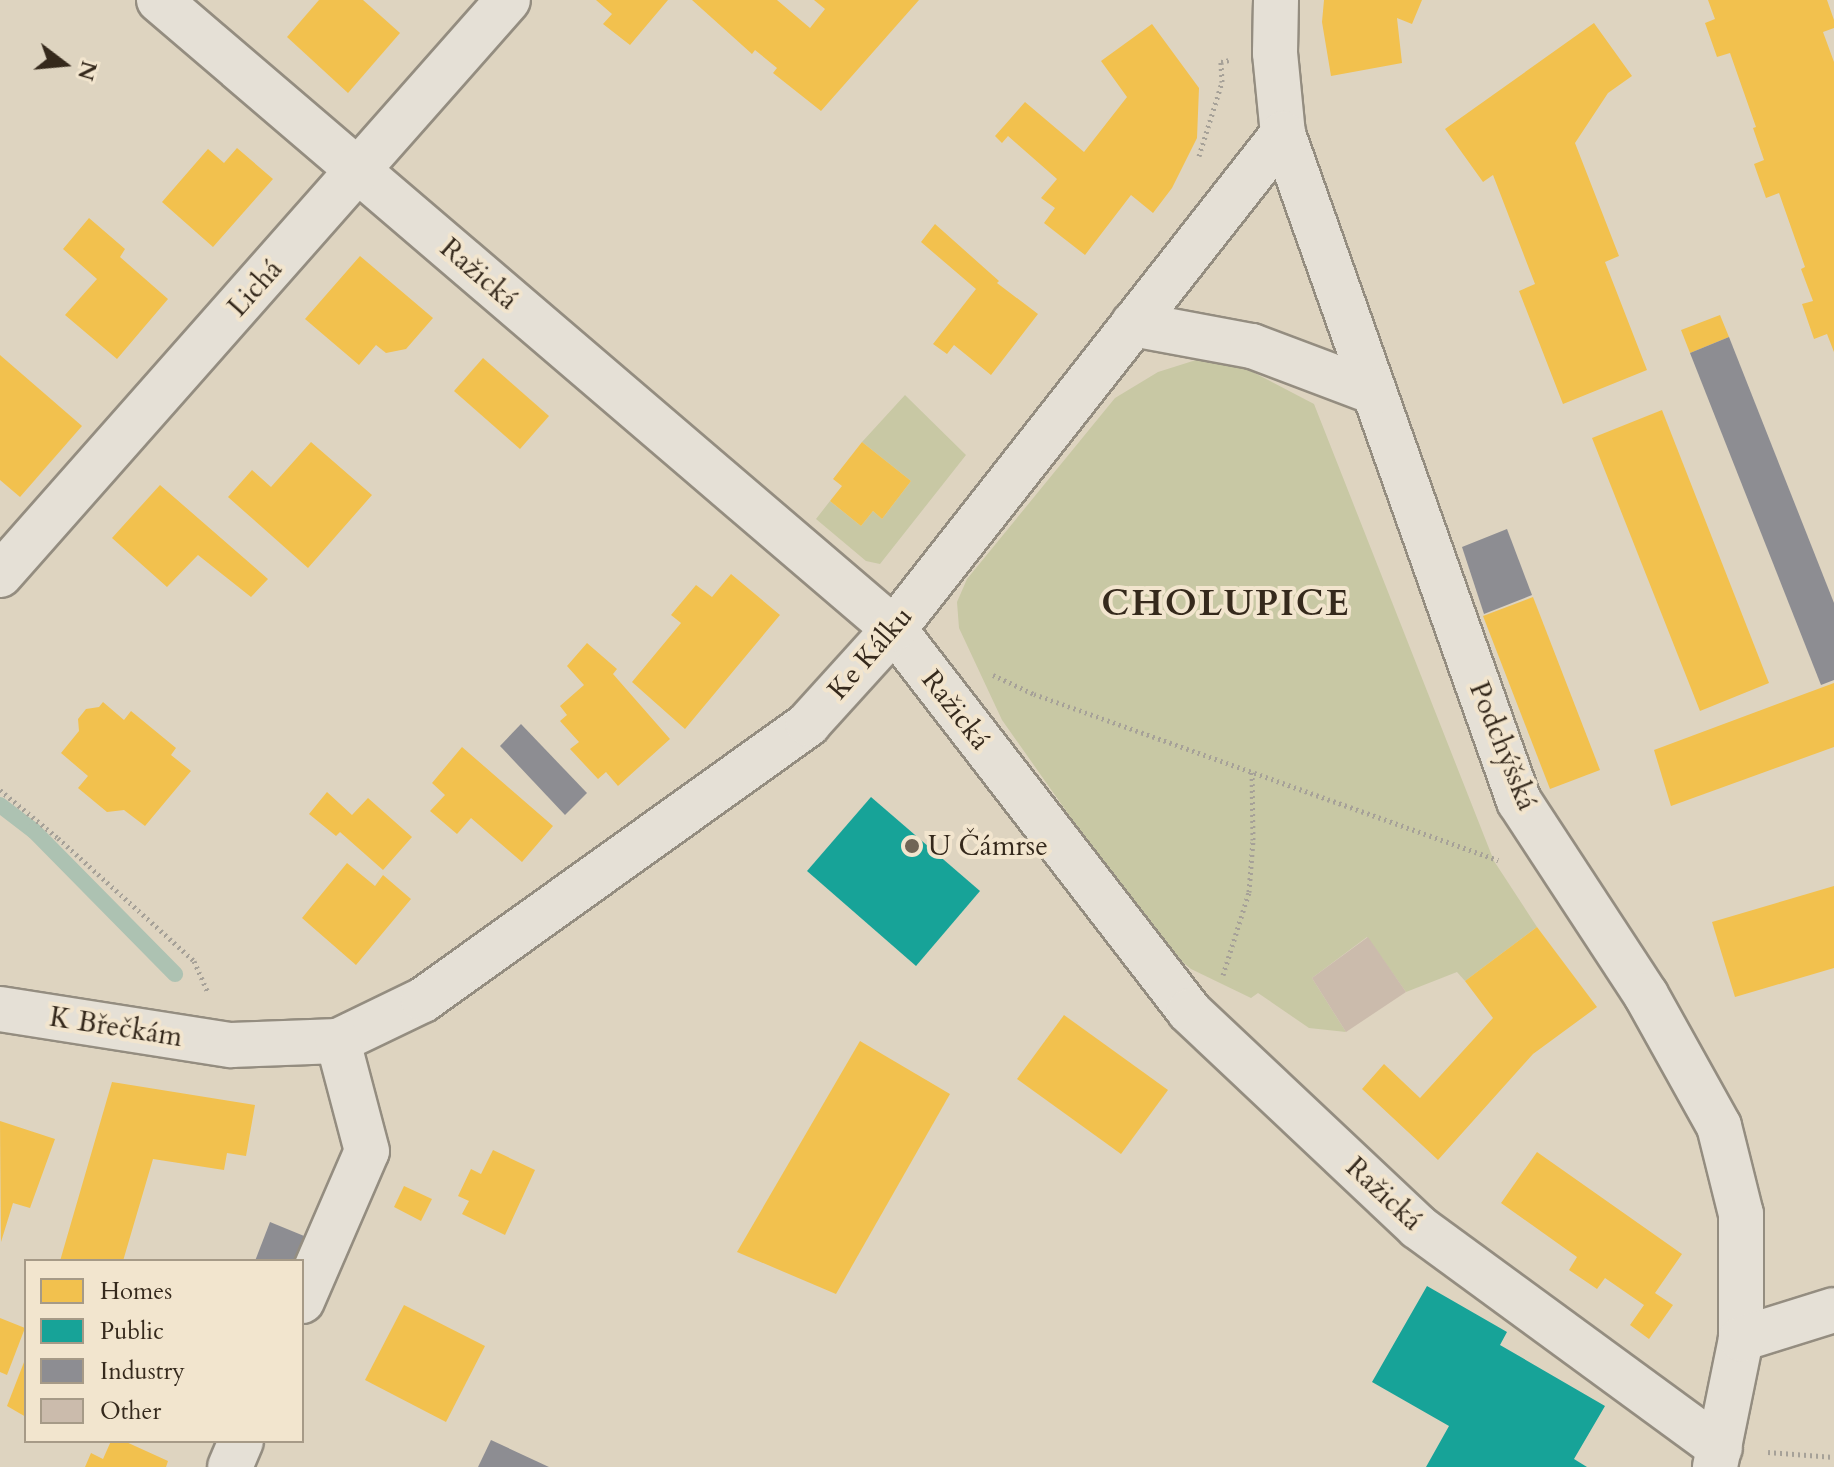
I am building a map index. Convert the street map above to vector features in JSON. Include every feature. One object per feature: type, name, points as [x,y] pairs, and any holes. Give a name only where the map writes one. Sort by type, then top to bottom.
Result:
[{"type":"street","name":"Ražická","points":[[159,0],[894,629],[1189,1011],[1418,1227],[1717,1458]]},
{"type":"street","name":"Lichá","points":[[0,575],[508,0]]},
{"type":"street","name":"Podchýšská","points":[[1276,0],[1275,53],[1283,134],[1519,801],[1646,995],[1719,1126],[1741,1214],[1741,1339],[1717,1458]]},
{"type":"street","name":"Ke Kálku","points":[[231,1045],[338,1041],[423,1000],[808,724],[894,629],[1283,134]]},
{"type":"street","points":[[1133,324],[1252,346],[1374,392]]},
{"type":"street","name":"K Břečkám","points":[[0,1009],[231,1045]]},
{"type":"street","points":[[304,1296],[367,1151],[338,1041]]},
{"type":"street","points":[[1741,1339],[1834,1310]]},
{"type":"street","points":[[230,1467],[240,1443]]},
{"type":"path","points":[[978,668],[1034,694],[1504,862]]},
{"type":"path","points":[[1201,1022],[1229,964],[1249,892],[1252,772]]},
{"type":"path","points":[[0,790],[194,961],[231,1045]]},
{"type":"path","points":[[1717,1458],[1834,1457]]},
{"type":"green space","points":[[1196,360],[1243,367],[1314,404],[1494,861],[1537,927],[1465,981],[1457,972],[1406,992],[1367,937],[1312,978],[1346,1032],[1309,1028],[1258,993],[1251,998],[1191,969],[1160,944],[1002,720],[959,628],[957,602],[967,579],[1115,398],[1158,372]]},
{"type":"green space","points":[[905,395],[966,455],[880,564],[866,561],[816,519],[830,501],[861,526],[873,511],[882,519],[911,481],[862,442]]},
{"type":"building: Homes","points":[[319,0],[363,0],[400,33],[348,93],[287,37]]},
{"type":"building: Homes","points":[[596,0],[668,0],[630,45],[603,24],[612,14]]},
{"type":"building: Homes","points":[[692,0],[777,0],[810,28],[825,9],[814,0],[919,0],[821,111],[773,73],[777,68],[755,50],[752,54]]},
{"type":"building: Homes","points":[[1324,0],[1422,0],[1412,24],[1397,18],[1402,63],[1331,76],[1322,22]]},
{"type":"building: Homes","points":[[1708,0],[1827,0],[1834,20],[1834,28],[1823,32],[1834,62],[1834,352],[1827,334],[1814,339],[1802,304],[1813,301],[1801,269],[1805,267],[1779,193],[1766,198],[1754,164],[1764,160],[1753,128],[1756,127],[1730,53],[1717,57],[1705,23],[1715,19]]},
{"type":"building: Homes","points":[[1594,23],[1632,76],[1608,93],[1575,143],[1619,256],[1605,262],[1647,370],[1563,404],[1519,291],[1535,284],[1493,175],[1483,182],[1445,129]]},
{"type":"building: Homes","points":[[1152,24],[1199,88],[1197,138],[1172,188],[1153,213],[1131,195],[1085,255],[1044,223],[1055,208],[1041,198],[1057,179],[1008,136],[1002,143],[995,136],[1025,102],[1084,152],[1127,97],[1101,61]]},
{"type":"building: Homes","points":[[237,148],[273,179],[213,247],[162,202],[208,149],[224,163]]},
{"type":"building: Homes","points":[[89,218],[125,249],[120,257],[168,299],[117,359],[65,315],[97,279],[63,249]]},
{"type":"building: Homes","points":[[935,224],[999,281],[997,283],[1038,314],[991,375],[954,345],[947,354],[933,344],[976,289],[921,242]]},
{"type":"building: Homes","points":[[360,256],[433,318],[406,349],[386,353],[376,345],[359,365],[305,319]]},
{"type":"building: Homes","points":[[1720,315],[1729,337],[1690,353],[1681,330]]},
{"type":"building: Homes","points":[[0,355],[82,426],[20,497],[0,480]]},
{"type":"building: Homes","points":[[483,358],[549,416],[520,449],[454,391]]},
{"type":"building: Homes","points":[[1662,410],[1769,683],[1700,711],[1592,438]]},
{"type":"building: Homes","points":[[311,442],[372,495],[308,568],[228,497],[252,470],[271,487]]},
{"type":"building: Homes","points":[[862,442],[911,481],[882,519],[873,511],[861,526],[830,501],[842,486],[833,479]]},
{"type":"building: Homes","points":[[160,485],[268,579],[251,597],[198,555],[167,587],[112,538]]},
{"type":"building: Homes","points":[[731,574],[780,615],[685,729],[632,682],[681,623],[671,615],[696,585],[712,597]]},
{"type":"building: Homes","points":[[1533,597],[1600,770],[1550,789],[1483,616]]},
{"type":"building: Homes","points":[[587,643],[617,669],[613,674],[670,739],[618,786],[606,772],[598,779],[570,749],[579,742],[560,721],[567,715],[560,706],[584,685],[567,666]]},
{"type":"building: Homes","points":[[1834,683],[1834,747],[1671,806],[1654,750]]},
{"type":"building: Homes","points":[[103,702],[124,720],[131,711],[176,748],[171,755],[191,771],[145,826],[124,810],[107,812],[78,788],[88,776],[61,753],[79,731],[78,719],[86,709],[99,707]]},
{"type":"building: Homes","points":[[462,747],[553,826],[522,862],[471,818],[457,834],[430,811],[445,795],[432,783]]},
{"type":"building: Homes","points":[[327,792],[352,815],[368,798],[412,837],[383,870],[340,832],[336,836],[309,814]]},
{"type":"building: Homes","points":[[347,863],[375,886],[383,875],[411,899],[356,965],[302,918]]},
{"type":"building: Homes","points":[[1834,886],[1834,968],[1735,997],[1712,922]]},
{"type":"building: Homes","points":[[1537,927],[1597,1007],[1533,1054],[1438,1160],[1362,1089],[1384,1064],[1420,1098],[1493,1018],[1465,981]]},
{"type":"building: Homes","points":[[1064,1015],[1168,1090],[1121,1154],[1017,1079]]},
{"type":"building: Homes","points":[[860,1041],[950,1094],[836,1294],[737,1252]]},
{"type":"building: Homes","points":[[112,1082],[255,1105],[246,1156],[227,1153],[224,1170],[153,1159],[124,1259],[61,1259]]},
{"type":"building: Homes","points":[[0,1121],[55,1139],[30,1208],[13,1203],[1,1242]]},
{"type":"building: Homes","points":[[493,1150],[535,1170],[505,1235],[462,1214],[469,1201],[458,1196],[471,1169],[481,1174]]},
{"type":"building: Homes","points":[[1537,1152],[1682,1254],[1655,1293],[1673,1305],[1649,1339],[1630,1325],[1644,1305],[1605,1278],[1597,1289],[1569,1270],[1577,1257],[1501,1203]]},
{"type":"building: Homes","points":[[404,1186],[432,1199],[421,1221],[394,1207]]},
{"type":"building: Homes","points":[[404,1305],[485,1346],[446,1422],[365,1380]]},
{"type":"building: Homes","points":[[0,1318],[24,1328],[24,1331],[7,1375],[0,1372]]},
{"type":"building: Homes","points":[[24,1362],[24,1416],[7,1406]]},
{"type":"building: Homes","points":[[110,1443],[128,1443],[168,1461],[166,1467],[85,1467],[91,1453],[103,1459]]},
{"type":"building: Public","points":[[871,797],[980,891],[916,966],[807,871]]},
{"type":"building: Public","points":[[1427,1286],[1507,1332],[1500,1345],[1605,1406],[1574,1459],[1587,1467],[1426,1467],[1449,1426],[1372,1382]]},
{"type":"building: Industry","points":[[1729,337],[1834,603],[1834,680],[1821,685],[1690,353]]},
{"type":"building: Industry","points":[[1507,529],[1532,595],[1484,614],[1462,547]]},
{"type":"building: Industry","points":[[521,724],[587,793],[565,815],[500,746]]},
{"type":"building: Industry","points":[[270,1222],[309,1238],[300,1259],[256,1259]]},
{"type":"building: Industry","points":[[491,1440],[549,1467],[478,1467]]},
{"type":"building: Other","points":[[1368,937],[1406,992],[1346,1032],[1312,978]]},
{"type":"waterway","points":[[0,805],[34,831],[175,974]]},
{"type":"place","name":"U Čámrse","points":[[912,846]]},
{"type":"district","name":"CHOLUPICE","points":[[1226,604]]}]
